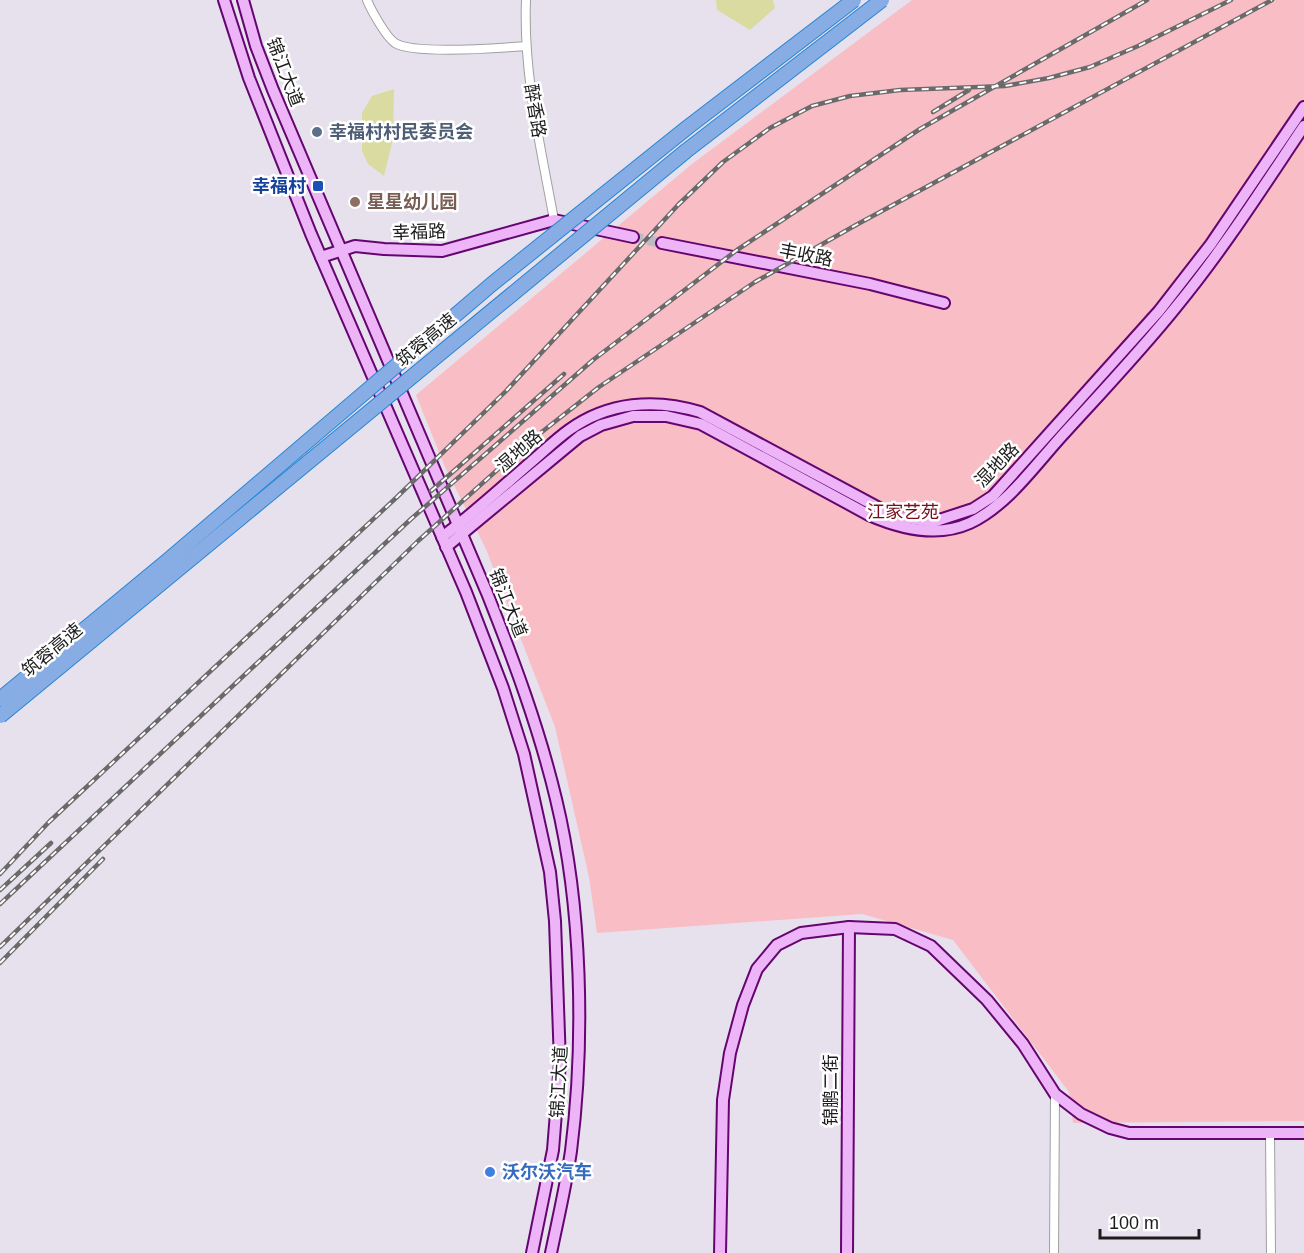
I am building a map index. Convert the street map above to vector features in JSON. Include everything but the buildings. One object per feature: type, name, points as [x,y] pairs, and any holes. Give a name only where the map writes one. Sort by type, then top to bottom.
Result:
[{"type":"highway","name":"筑蓉高速","points":[[0,699],[166,562],[492,284],[688,127],[854,0]]},
{"type":"highway","name":"筑蓉高速","points":[[0,716],[677,158],[882,0]]},
{"type":"street","name":"锦江大道","points":[[224,0],[249,78],[321,257],[466,592],[503,688],[524,754],[550,872],[555,921],[560,1063],[553,1150],[532,1253]]},
{"type":"street","name":"锦江大道","points":[[243,0],[256,46],[273,90],[499,624],[539,734],[557,801],[567,854],[575,920],[577,1081],[571,1151],[550,1253]]},
{"type":"street","points":[[367,0],[394,42],[407,48],[460,50],[526,46]]},
{"type":"street","name":"醉香路","points":[[526,0],[526,46],[535,115],[554,220]]},
{"type":"street","name":"湿地路","points":[[914,525],[952,517],[973,509],[993,496],[1160,311],[1211,244],[1304,107]]},
{"type":"street","name":"湿地路","points":[[444,542],[580,436],[602,425],[633,416],[666,416],[701,424],[763,451],[914,525],[952,529],[970,522],[992,509],[1015,488],[1110,384],[1176,307],[1222,246],[1304,126]]},
{"type":"street","name":"幸福路","points":[[321,257],[355,246],[442,251],[554,220]]},
{"type":"street","points":[[554,220],[633,237]]},
{"type":"street","name":"丰收路","points":[[662,243],[870,284],[944,303]]},
{"type":"street","points":[[721,1252],[723,1100],[730,1053],[743,1005],[757,969],[777,945],[801,933],[849,927],[895,929],[931,946],[987,1000],[1023,1044],[1055,1094],[1081,1114],[1110,1128],[1129,1133],[1304,1133]]},
{"type":"street","name":"锦鹏二街","points":[[847,1253],[849,927]]},
{"type":"street","points":[[1054,1253],[1055,1094]]},
{"type":"street","points":[[1270,1134],[1271,1253]]},
{"type":"green space","name":"江家艺苑","points":[[912,0],[1304,0],[1304,1121],[1073,1123],[1069,1092],[953,940],[862,914],[597,933],[589,877],[555,727],[486,549],[445,467],[416,395],[692,164]]},
{"type":"shaded area","points":[[716,0],[773,0],[775,8],[750,30],[717,10]]},
{"type":"shaded area","points":[[394,89],[393,139],[384,176],[368,164],[362,151],[362,113],[372,96]]},
{"type":"tunnel","points":[[633,237],[662,243]]},
{"type":"railway","points":[[0,904],[411,519],[593,360],[737,250],[920,129],[1147,0]]},
{"type":"railway","points":[[0,874],[49,822],[397,497],[506,391],[678,205],[723,162],[770,128],[812,106],[850,96],[900,90],[1005,86],[1090,67],[1231,0]]},
{"type":"railway","points":[[0,947],[418,541],[524,446],[599,387],[755,282],[1272,0]]},
{"type":"railway","points":[[933,112],[969,90]]},
{"type":"railway","points":[[431,491],[564,374]]},
{"type":"railway","points":[[0,890],[51,843]]},
{"type":"railway","points":[[0,963],[103,859]]},
{"type":"place","name":"幸福村村民委员会","points":[[317,132]]},
{"type":"place","name":"幸福村","points":[[318,186]]},
{"type":"place","name":"星星幼儿园","points":[[355,202]]},
{"type":"place","name":"沃尔沃汽车","points":[[490,1172]]}]
